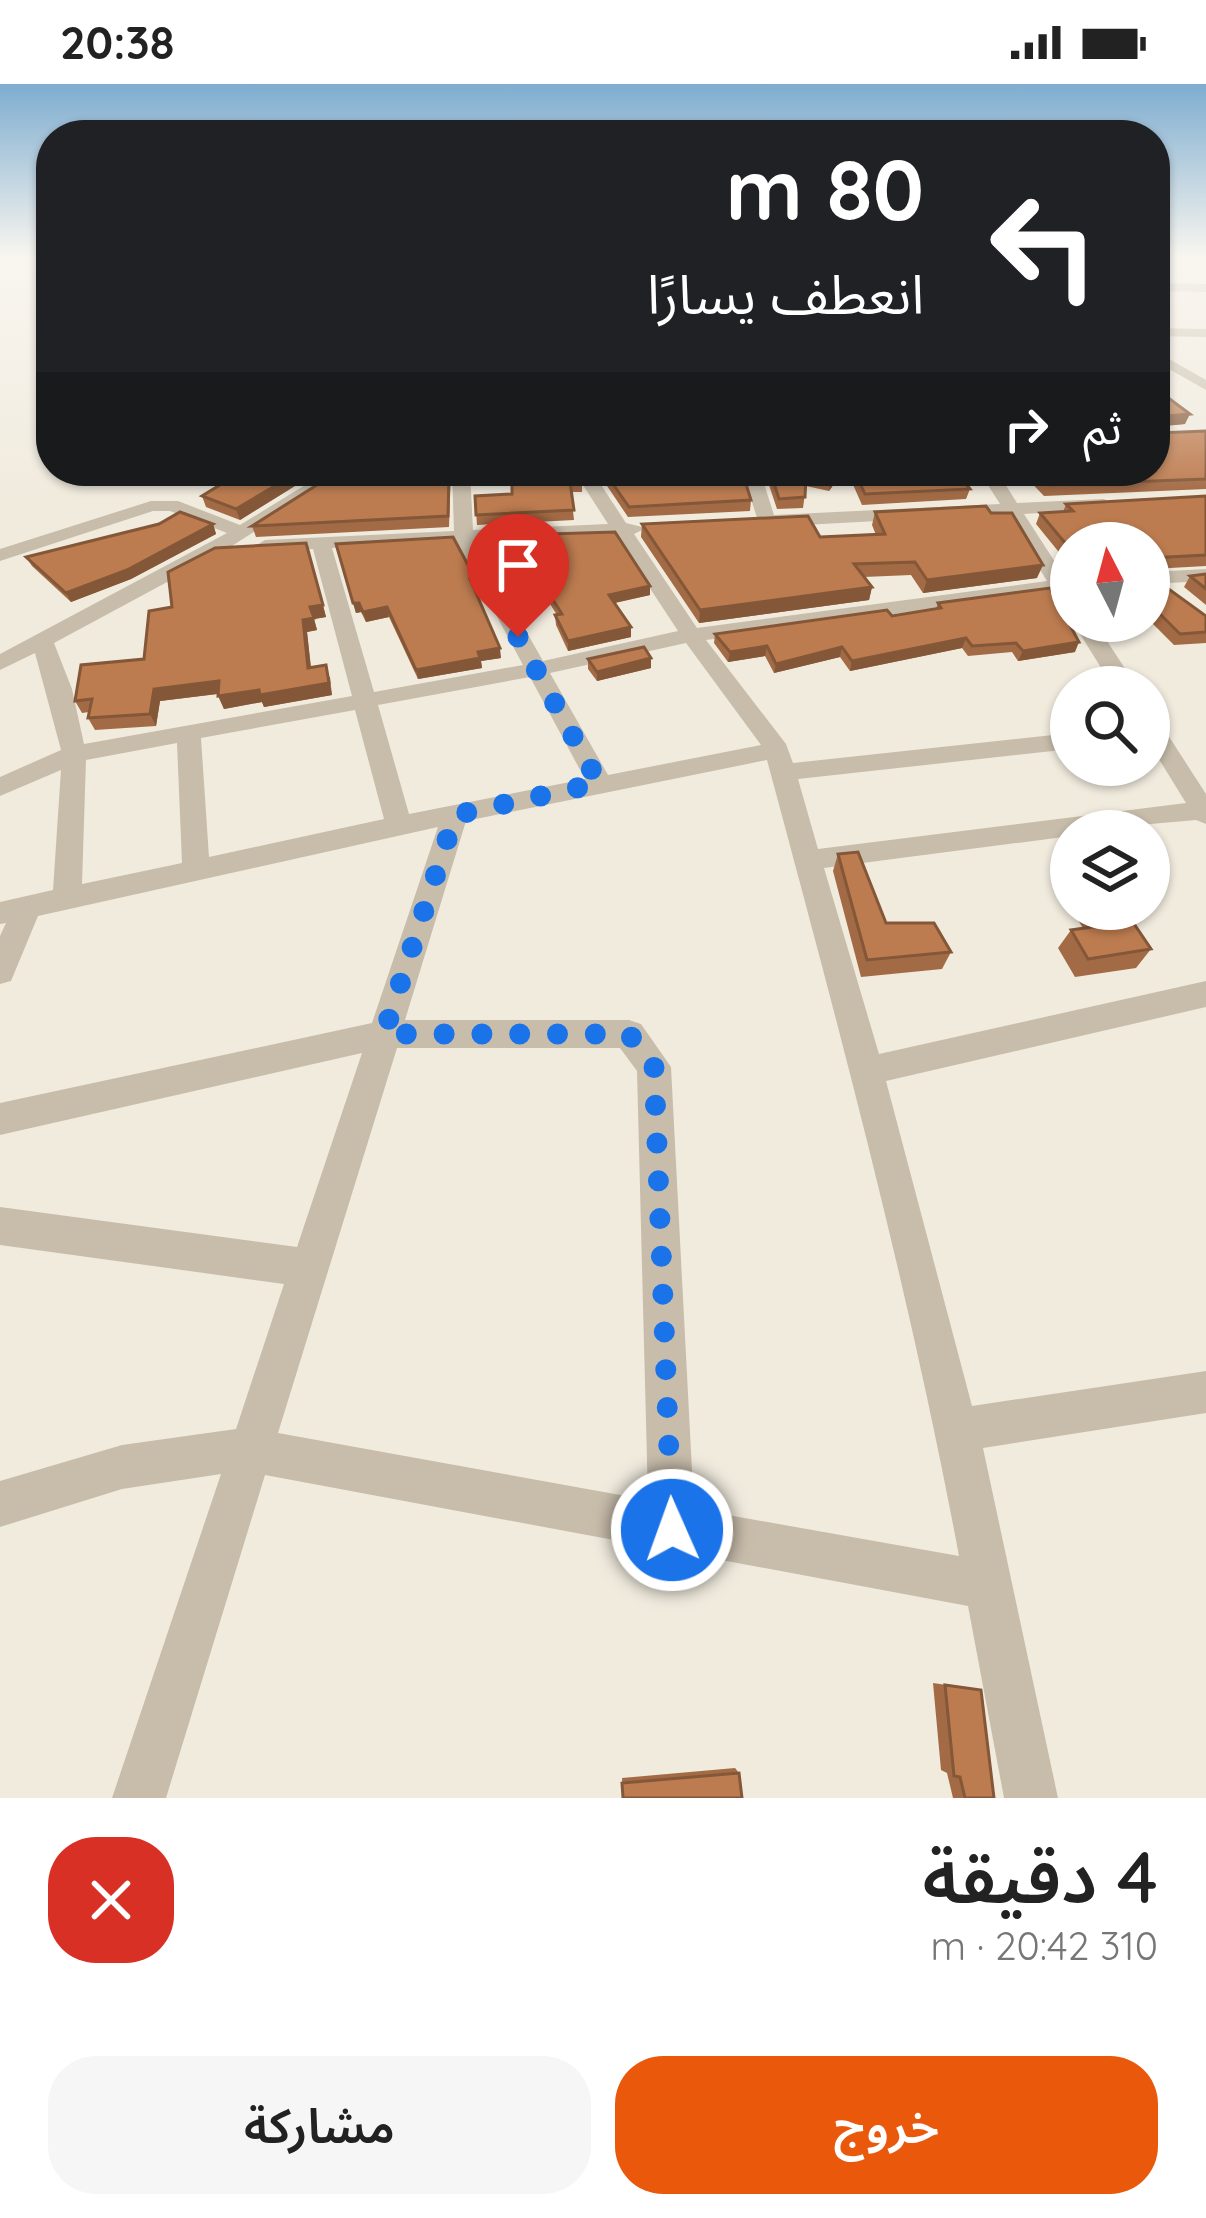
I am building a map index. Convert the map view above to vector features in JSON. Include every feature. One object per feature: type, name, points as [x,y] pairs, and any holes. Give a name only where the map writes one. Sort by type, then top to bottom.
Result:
[{"type":"street","points":[[1170,363],[1203,382]]},
{"type":"street","points":[[1170,383],[1203,382]]},
{"type":"street","points":[[0,663],[214,549],[316,486]]},
{"type":"street","points":[[462,486],[464,538],[599,783]]},
{"type":"street","points":[[598,486],[637,528],[692,635],[780,761],[867,1071],[958,1430],[985,1585],[1031,1798]]},
{"type":"street","points":[[756,486],[767,521]]},
{"type":"street","points":[[997,486],[1050,566]]},
{"type":"street","points":[[744,523],[1120,502]]},
{"type":"street","points":[[0,555],[151,506],[172,506],[243,532]]},
{"type":"street","points":[[214,549],[637,528]]},
{"type":"street","points":[[321,542],[399,825]]},
{"type":"street","points":[[1170,577],[1206,575]]},
{"type":"street","points":[[1170,592],[1189,607]]},
{"type":"street","points":[[0,787],[74,754],[536,669],[692,635],[1050,593]]},
{"type":"street","points":[[41,639],[60,689],[74,754],[68,897]]},
{"type":"street","points":[[189,734],[196,873]]},
{"type":"street","points":[[0,972],[13,910],[68,897],[599,783],[780,761],[1050,742]]},
{"type":"street","points":[[808,860],[1205,812],[1170,758]]},
{"type":"street","points":[[139,1798],[455,815]]},
{"type":"street","points":[[867,1071],[1206,994]]},
{"type":"street","points":[[0,1119],[384,1034],[629,1034],[645,1048],[654,1067],[672,1530]]},
{"type":"street","points":[[0,1226],[308,1268]]},
{"type":"street","points":[[958,1430],[1206,1392]]},
{"type":"street","points":[[0,1504],[82,1474],[176,1454],[248,1450],[985,1585]]},
{"type":"building","points":[[1170,399],[1190,414],[1170,416]]},
{"type":"building","points":[[1206,431],[1206,479],[1170,480],[1170,432]]},
{"type":"building","points":[[218,486],[275,486],[236,509],[202,496]]},
{"type":"building","points":[[315,486],[449,486],[448,516],[252,526]]},
{"type":"building","points":[[512,486],[571,486],[574,510],[476,515],[475,496],[512,494]]},
{"type":"building","points":[[614,486],[747,486],[751,500],[629,507]]},
{"type":"building","points":[[775,486],[806,486],[805,497],[779,499]]},
{"type":"building","points":[[861,486],[970,489],[865,494]]},
{"type":"building","points":[[1206,496],[1206,555],[1170,557],[1170,522],[1050,525],[1040,513],[1073,511],[1066,504]]},
{"type":"building","points":[[986,506],[991,513],[1012,513],[1043,565],[927,580],[915,562],[854,564],[872,587],[700,610],[642,524],[808,516],[820,537],[885,534],[875,512]]},
{"type":"building","points":[[180,512],[213,524],[127,570],[66,593],[26,557],[159,524]]},
{"type":"building","points":[[615,532],[650,586],[609,595],[631,627],[568,641],[555,615],[562,614],[534,570],[503,574],[481,536]]},
{"type":"building","points":[[453,537],[475,578],[470,579],[500,648],[478,652],[480,658],[416,670],[387,607],[363,612],[359,603],[353,603],[336,544]]},
{"type":"building","points":[[306,543],[323,605],[310,607],[314,618],[303,620],[308,668],[326,665],[329,683],[260,695],[259,690],[218,696],[219,681],[154,689],[150,714],[88,718],[92,699],[75,701],[81,665],[144,659],[149,611],[172,607],[168,572],[215,548]]},
{"type":"building","points":[[1206,574],[1206,589],[1190,576]]},
{"type":"building","points":[[1050,588],[1050,642],[1079,642],[1023,651],[1016,643],[972,646],[966,638],[852,661],[842,647],[776,664],[767,646],[730,652],[715,634],[887,610],[892,616],[941,608],[938,603]]},
{"type":"building","points":[[1170,590],[1206,616],[1206,632],[1180,634],[1170,624]]},
{"type":"building","points":[[644,647],[651,658],[597,672],[588,659]]},
{"type":"building","points":[[858,852],[886,923],[934,923],[951,952],[867,960],[838,854]]},
{"type":"building","points":[[1071,930],[1138,930],[1151,949],[1088,959]]},
{"type":"building","points":[[945,1685],[981,1690],[994,1798],[965,1798],[960,1777],[954,1776]]},
{"type":"building","points":[[739,1773],[742,1798],[623,1798],[622,1783]]},
{"type":"route","points":[[518,637],[599,783],[455,815],[428,910],[384,1034],[629,1034],[645,1048],[654,1067],[672,1530]]}]
